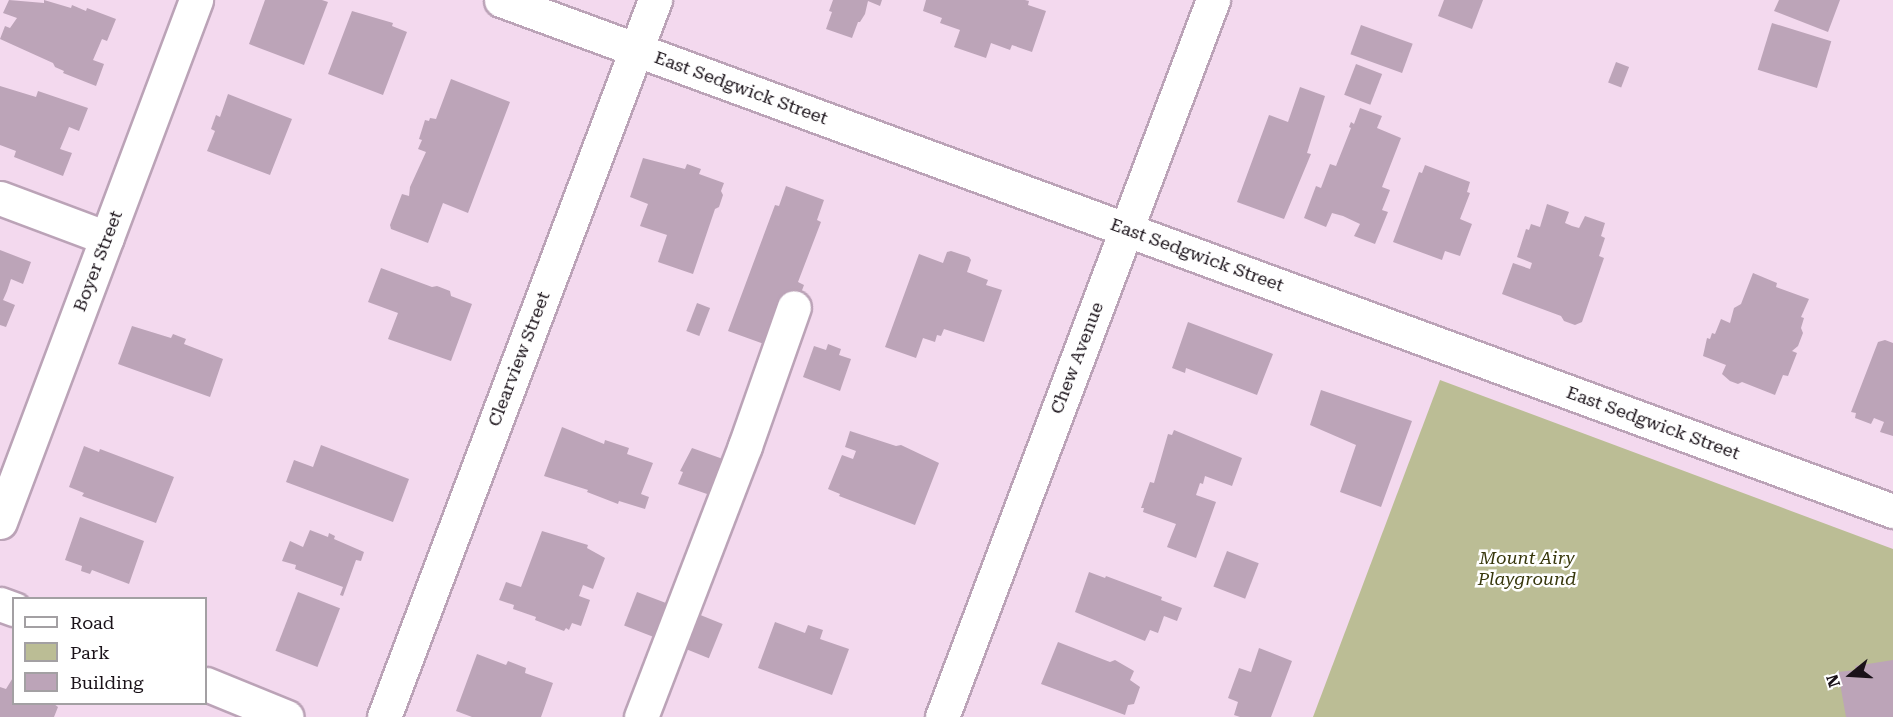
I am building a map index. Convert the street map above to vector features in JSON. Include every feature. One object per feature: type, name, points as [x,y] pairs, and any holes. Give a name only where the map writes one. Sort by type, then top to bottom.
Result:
[{"type":"street","name":"Boyer Street","points":[[0,522],[196,0]]},
{"type":"street","name":"East Sedgwick Street","points":[[501,0],[1893,511]]},
{"type":"street","name":"Clearview Street","points":[[384,717],[655,0]]},
{"type":"street","name":"Chew Avenue","points":[[942,717],[1213,0]]},
{"type":"street","points":[[0,198],[107,238]]},
{"type":"street","points":[[641,717],[745,446],[794,307]]},
{"type":"street","points":[[207,684],[287,717]]},
{"type":"green space","name":"Mount Airy Playground","points":[[1440,380],[1893,549],[1893,717],[1313,717]]},
{"type":"building","points":[[9,0],[44,3],[44,0],[71,8],[72,5],[86,11],[87,8],[116,19],[107,41],[102,39],[93,60],[104,64],[96,86],[63,73],[64,71],[55,67],[53,63],[0,39],[5,26],[10,28],[17,18],[3,13]]},
{"type":"building","points":[[265,0],[322,0],[328,2],[304,65],[249,44]]},
{"type":"building","points":[[833,0],[882,0],[880,6],[868,1],[865,14],[858,22],[852,38],[826,29],[832,12],[829,11]]},
{"type":"building","points":[[926,0],[1025,0],[1029,1],[1028,5],[1046,11],[1032,52],[1012,45],[1010,50],[991,43],[986,58],[954,47],[960,30],[940,23],[942,18],[923,11]]},
{"type":"building","points":[[1444,0],[1483,0],[1472,29],[1438,16]]},
{"type":"building","points":[[1779,0],[1840,0],[1828,32],[1774,11]]},
{"type":"building","points":[[352,11],[393,23],[392,26],[407,32],[383,95],[328,74]]},
{"type":"building","points":[[1772,23],[1831,41],[1817,88],[1758,70]]},
{"type":"building","points":[[1361,25],[1413,44],[1402,73],[1350,54]]},
{"type":"building","points":[[1616,62],[1629,67],[1621,88],[1608,83]]},
{"type":"building","points":[[1356,64],[1382,74],[1370,105],[1344,95]]},
{"type":"building","points":[[451,79],[510,102],[468,213],[443,203],[428,243],[391,229],[390,225],[402,194],[409,196],[410,187],[426,152],[418,149],[425,120],[436,119]]},
{"type":"building","points":[[0,86],[36,97],[38,91],[88,108],[79,131],[69,127],[60,149],[72,153],[63,176],[14,157],[16,151],[0,145]]},
{"type":"building","points":[[1300,87],[1325,96],[1307,153],[1311,154],[1284,219],[1237,202],[1269,115],[1288,122]]},
{"type":"building","points":[[228,94],[292,119],[270,175],[207,151],[215,131],[211,129],[216,115],[220,117]]},
{"type":"building","points":[[1360,108],[1382,116],[1377,128],[1401,138],[1382,187],[1390,190],[1382,210],[1388,212],[1375,244],[1354,236],[1360,224],[1343,216],[1332,213],[1326,227],[1304,218],[1316,186],[1321,188],[1330,164],[1336,166],[1351,128],[1349,127],[1351,122],[1354,124]]},
{"type":"building","points":[[643,158],[685,169],[687,164],[701,169],[699,174],[724,183],[719,207],[715,209],[693,274],[658,262],[667,235],[640,226],[648,204],[630,197]]},
{"type":"building","points":[[1425,165],[1470,182],[1467,192],[1470,193],[1460,219],[1472,224],[1460,256],[1445,251],[1442,260],[1393,242],[1419,172],[1422,173]]},
{"type":"building","points":[[786,186],[824,200],[817,220],[821,222],[798,282],[804,285],[798,301],[764,344],[728,331],[775,205],[779,206]]},
{"type":"building","points":[[1547,204],[1569,212],[1565,223],[1572,226],[1579,228],[1585,216],[1605,223],[1601,236],[1605,238],[1599,256],[1604,258],[1582,322],[1575,325],[1564,321],[1561,316],[1502,294],[1513,263],[1530,269],[1532,263],[1517,257],[1526,229],[1529,230],[1531,224],[1540,227]]},
{"type":"building","points":[[0,250],[31,262],[23,284],[11,279],[3,300],[15,305],[6,327],[0,325]]},
{"type":"building","points":[[951,251],[969,257],[971,260],[967,272],[988,280],[986,285],[1002,290],[984,342],[944,329],[941,336],[937,335],[935,342],[923,338],[916,358],[885,347],[919,254],[943,263],[947,252]]},
{"type":"building","points":[[381,268],[432,287],[437,286],[450,291],[451,296],[472,304],[451,361],[388,339],[398,313],[368,302]]},
{"type":"building","points":[[1753,273],[1777,283],[1776,287],[1809,299],[1801,317],[1804,318],[1801,328],[1803,333],[1798,346],[1792,351],[1797,353],[1788,376],[1783,375],[1775,395],[1742,382],[1738,384],[1730,381],[1722,374],[1726,365],[1703,356],[1707,338],[1710,339],[1712,333],[1715,334],[1721,319],[1730,323],[1734,308],[1741,304]]},
{"type":"building","points":[[697,303],[710,308],[699,336],[686,331]]},
{"type":"building","points":[[1188,322],[1273,354],[1257,395],[1186,368],[1185,373],[1172,368]]},
{"type":"building","points":[[132,326],[171,338],[173,334],[186,339],[184,344],[223,359],[210,397],[118,364]]},
{"type":"building","points":[[1885,340],[1893,343],[1893,436],[1880,432],[1884,422],[1874,418],[1871,424],[1855,418],[1856,413],[1851,412],[1878,342]]},
{"type":"building","points":[[828,344],[841,349],[839,355],[851,359],[840,391],[803,377],[814,346],[826,350]]},
{"type":"building","points":[[1321,390],[1412,421],[1381,507],[1340,492],[1356,445],[1310,425]]},
{"type":"building","points":[[562,427],[604,444],[605,440],[629,448],[627,454],[653,463],[641,494],[649,497],[645,509],[619,501],[618,504],[587,492],[588,490],[544,476]]},
{"type":"building","points":[[1174,430],[1242,458],[1232,486],[1205,476],[1203,484],[1200,483],[1196,495],[1216,502],[1196,558],[1167,547],[1176,524],[1143,512],[1144,508],[1141,508],[1150,482],[1154,483],[1168,434],[1172,435]]},
{"type":"building","points":[[850,431],[896,446],[901,445],[939,463],[915,525],[839,496],[840,494],[828,489],[842,455],[853,459],[856,451],[845,447]]},
{"type":"building","points":[[321,445],[409,479],[393,522],[286,482],[294,460],[313,467]]},
{"type":"building","points":[[84,446],[99,452],[100,449],[174,477],[156,523],[82,496],[84,493],[69,487]]},
{"type":"building","points":[[692,448],[723,459],[710,495],[678,484],[683,472],[680,471]]},
{"type":"building","points":[[80,517],[144,541],[129,584],[92,570],[90,574],[81,571],[82,566],[65,560]]},
{"type":"building","points":[[310,530],[328,537],[329,533],[335,536],[334,539],[364,552],[361,561],[356,560],[343,596],[340,595],[343,587],[295,569],[296,565],[282,561],[290,541],[303,547]]},
{"type":"building","points":[[542,531],[588,545],[587,548],[605,558],[593,589],[583,585],[579,596],[590,600],[581,626],[572,623],[569,630],[566,628],[564,631],[535,620],[536,617],[513,609],[514,605],[499,600],[506,582],[521,587]]},
{"type":"building","points":[[1227,551],[1259,563],[1245,599],[1213,586]]},
{"type":"building","points":[[1089,572],[1162,597],[1161,600],[1182,608],[1177,621],[1164,616],[1158,633],[1150,630],[1145,641],[1075,612]]},
{"type":"building","points":[[298,592],[340,608],[317,667],[275,651]]},
{"type":"building","points":[[637,592],[666,603],[653,637],[624,626]]},
{"type":"building","points":[[693,612],[723,624],[709,658],[679,646]]},
{"type":"building","points":[[775,622],[805,633],[808,625],[823,630],[820,639],[849,649],[832,695],[758,668]]},
{"type":"building","points":[[1058,642],[1110,662],[1115,660],[1134,671],[1130,680],[1140,687],[1134,704],[1128,705],[1125,715],[1041,684]]},
{"type":"building","points":[[1259,648],[1292,661],[1271,717],[1240,717],[1234,715],[1238,702],[1228,698],[1239,668],[1251,672]]},
{"type":"building","points":[[477,654],[506,665],[508,661],[526,668],[525,673],[553,683],[541,717],[472,717],[456,711]]},
{"type":"building","points":[[1893,660],[1893,717],[1846,717],[1838,672],[1856,670],[1855,666]]},
{"type":"building","points":[[12,679],[12,705],[55,705],[58,707],[54,717],[0,717],[0,687],[6,689]]}]
